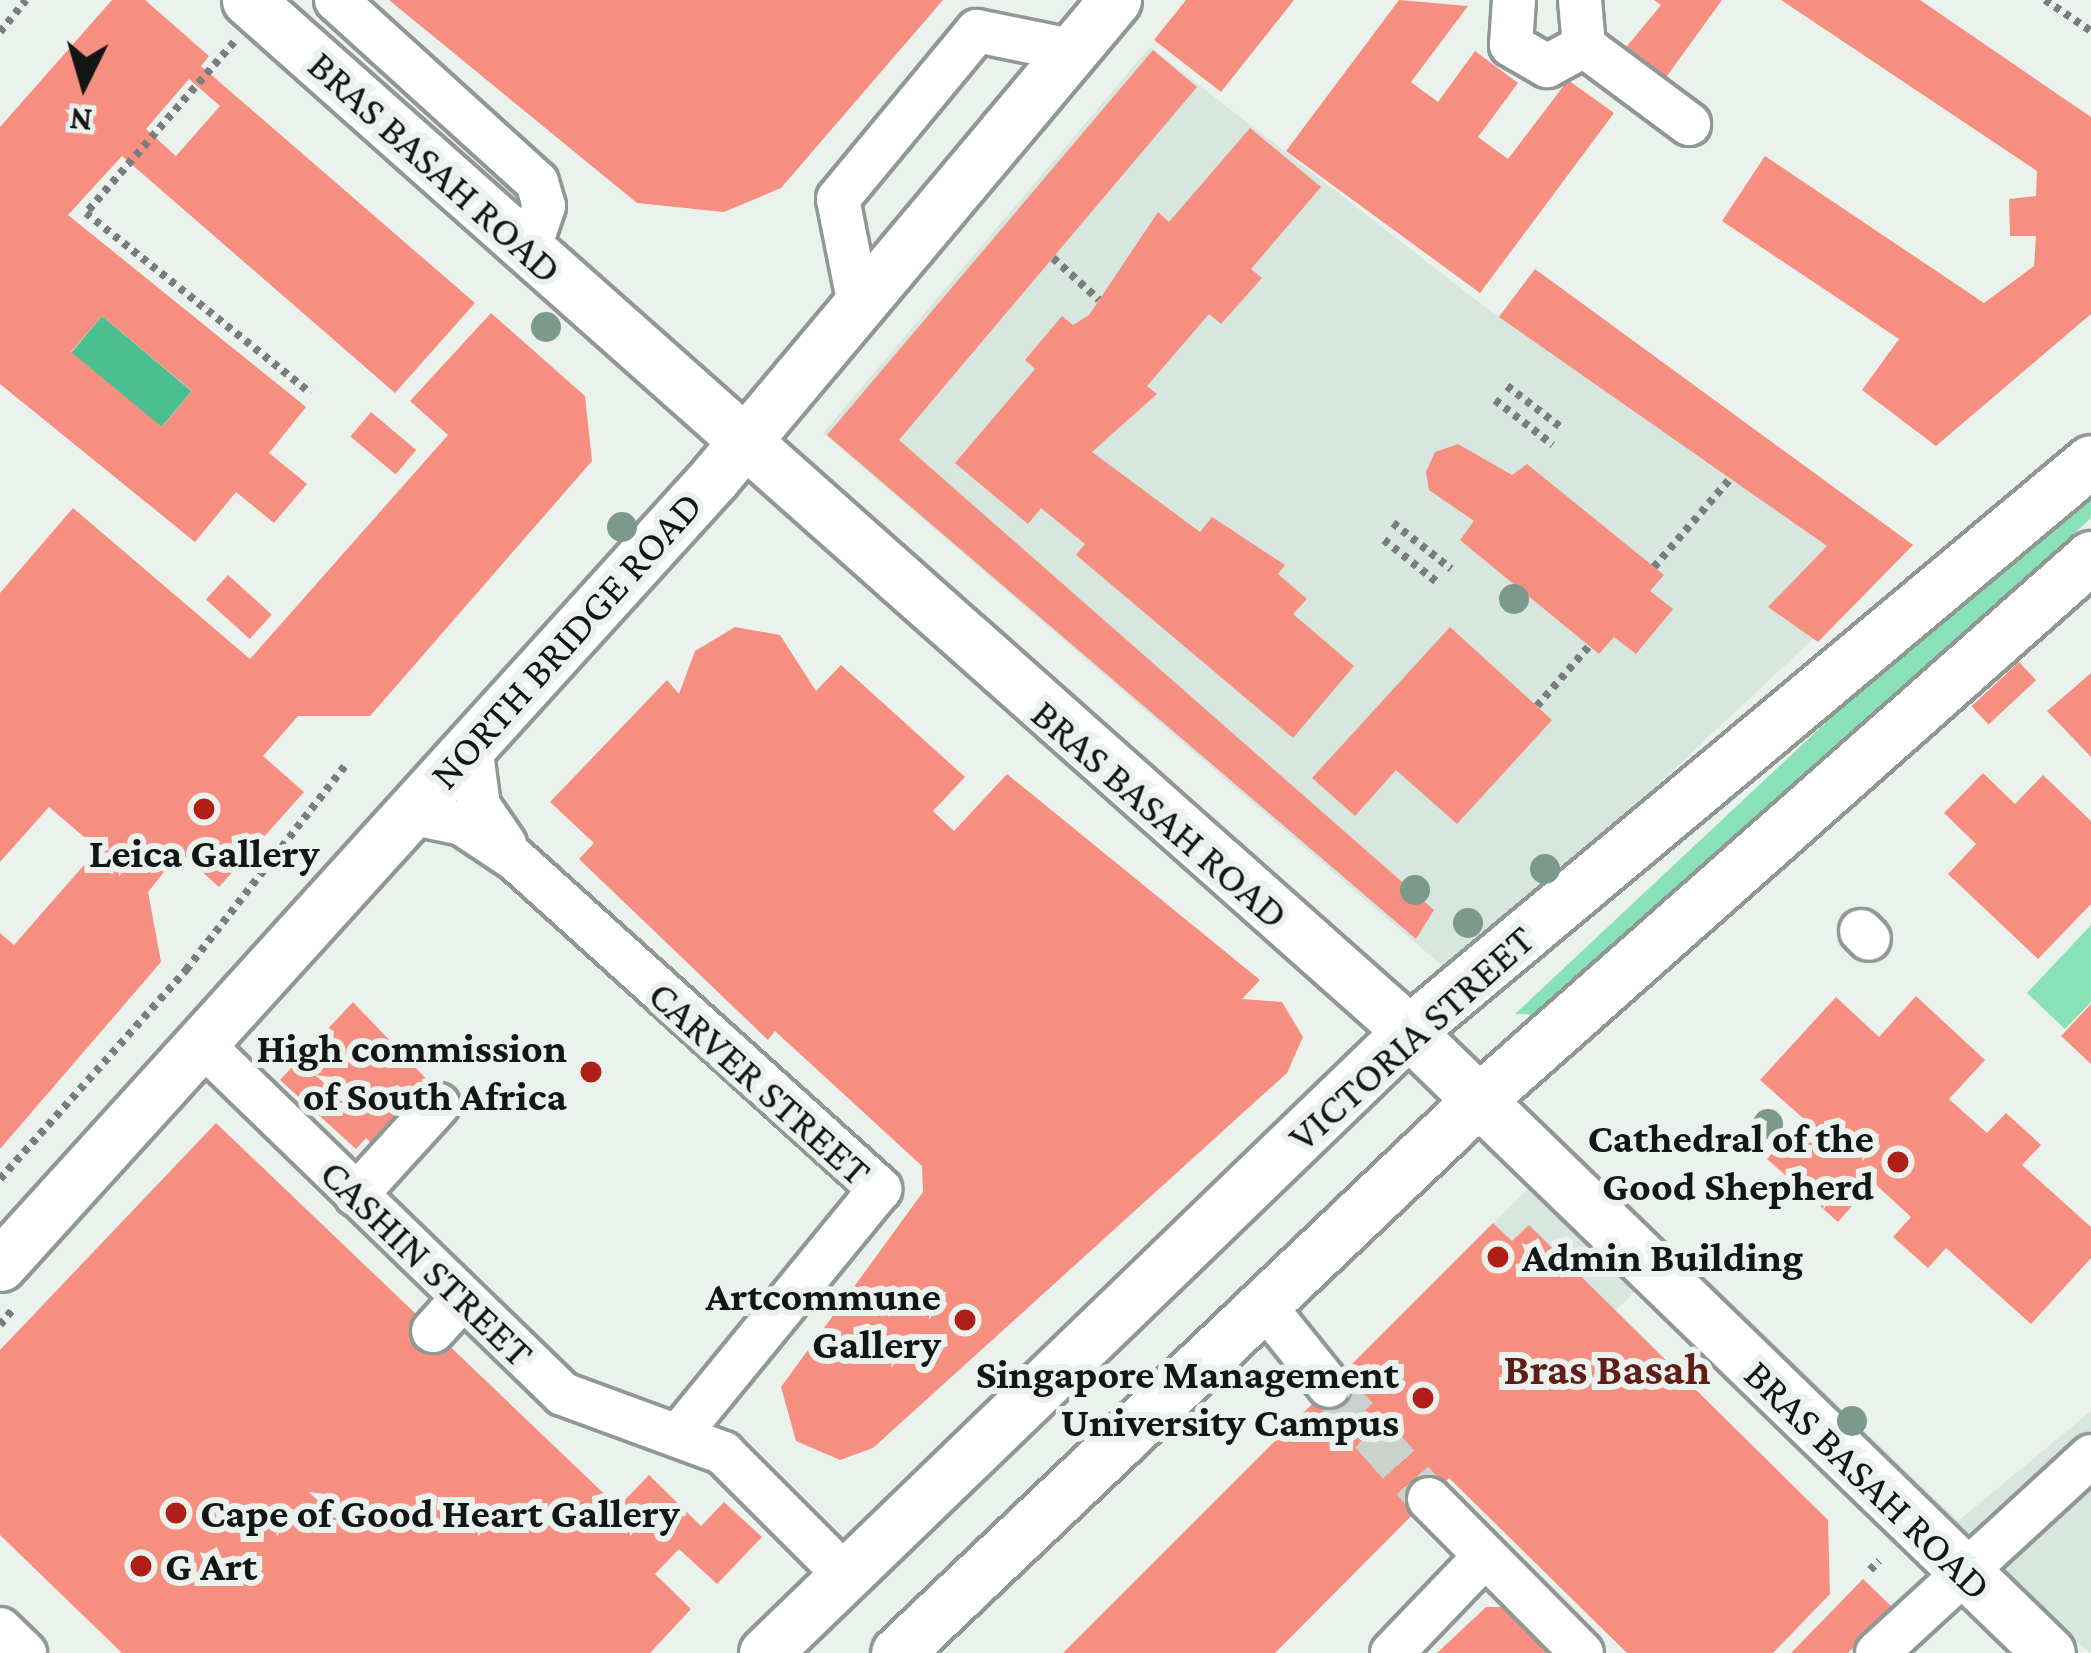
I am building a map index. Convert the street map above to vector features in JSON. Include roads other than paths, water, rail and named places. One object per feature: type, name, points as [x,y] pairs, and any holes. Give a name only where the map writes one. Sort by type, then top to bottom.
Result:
[{"type":"main road","name":"BRAS BASAH ROAD","points":[[254,6],[1408,1032],[2049,1653]]},
{"type":"main road","name":"NORTH BRIDGE ROAD","points":[[0,1265],[743,442],[1088,22]]},
{"type":"main road","name":"VICTORIA STREET","points":[[765,1653],[842,1572],[1408,1032],[2091,460]]},
{"type":"main road","points":[[897,1653],[1480,1099],[2091,557]]},
{"type":"street","points":[[336,0],[537,182],[544,206],[530,250]]},
{"type":"street","points":[[1580,0],[1584,46],[1689,124]]},
{"type":"street","points":[[1511,1],[1506,31],[1520,57],[1561,64],[1584,46]]},
{"type":"street","points":[[859,305],[838,199],[977,32],[1088,22]]},
{"type":"street","name":"CARVER STREET","points":[[471,746],[479,806],[516,860]]},
{"type":"street","name":"CARVER STREET","points":[[410,814],[462,824],[516,860],[880,1190],[816,1278],[690,1419]]},
{"type":"street","name":"CASHIN STREET","points":[[201,1043],[356,1195],[447,1316],[586,1411],[690,1419],[842,1572]]},
{"type":"street","points":[[356,1195],[438,1106]]},
{"type":"street","points":[[1263,1304],[1329,1386]]},
{"type":"street","points":[[1876,1653],[1960,1570],[2091,1456]]},
{"type":"street","points":[[1429,1499],[1582,1653]]},
{"type":"street","points":[[1392,1653],[1484,1557]]},
{"type":"street","points":[[0,1630],[25,1653]]},
{"type":"tunnel","points":[[1329,1386],[1429,1499]]},
{"type":"place","name":"Leica Gallery","points":[[204,809]]},
{"type":"place","name":"High commission of South Africa","points":[[591,1072]]},
{"type":"place","name":"Cathedral of the Good Shepherd","points":[[1898,1162]]},
{"type":"place","name":"Admin Building","points":[[1498,1257]]},
{"type":"place","name":"Artcommune Gallery","points":[[965,1320]]},
{"type":"place","name":"Singapore Management University Campus","points":[[1423,1398]]},
{"type":"place","name":"Cape of Good Heart Gallery","points":[[176,1513]]},
{"type":"place","name":"G Art","points":[[141,1566]]},
{"type":"district","name":"Bras Basah","points":[[1607,1370]]}]
